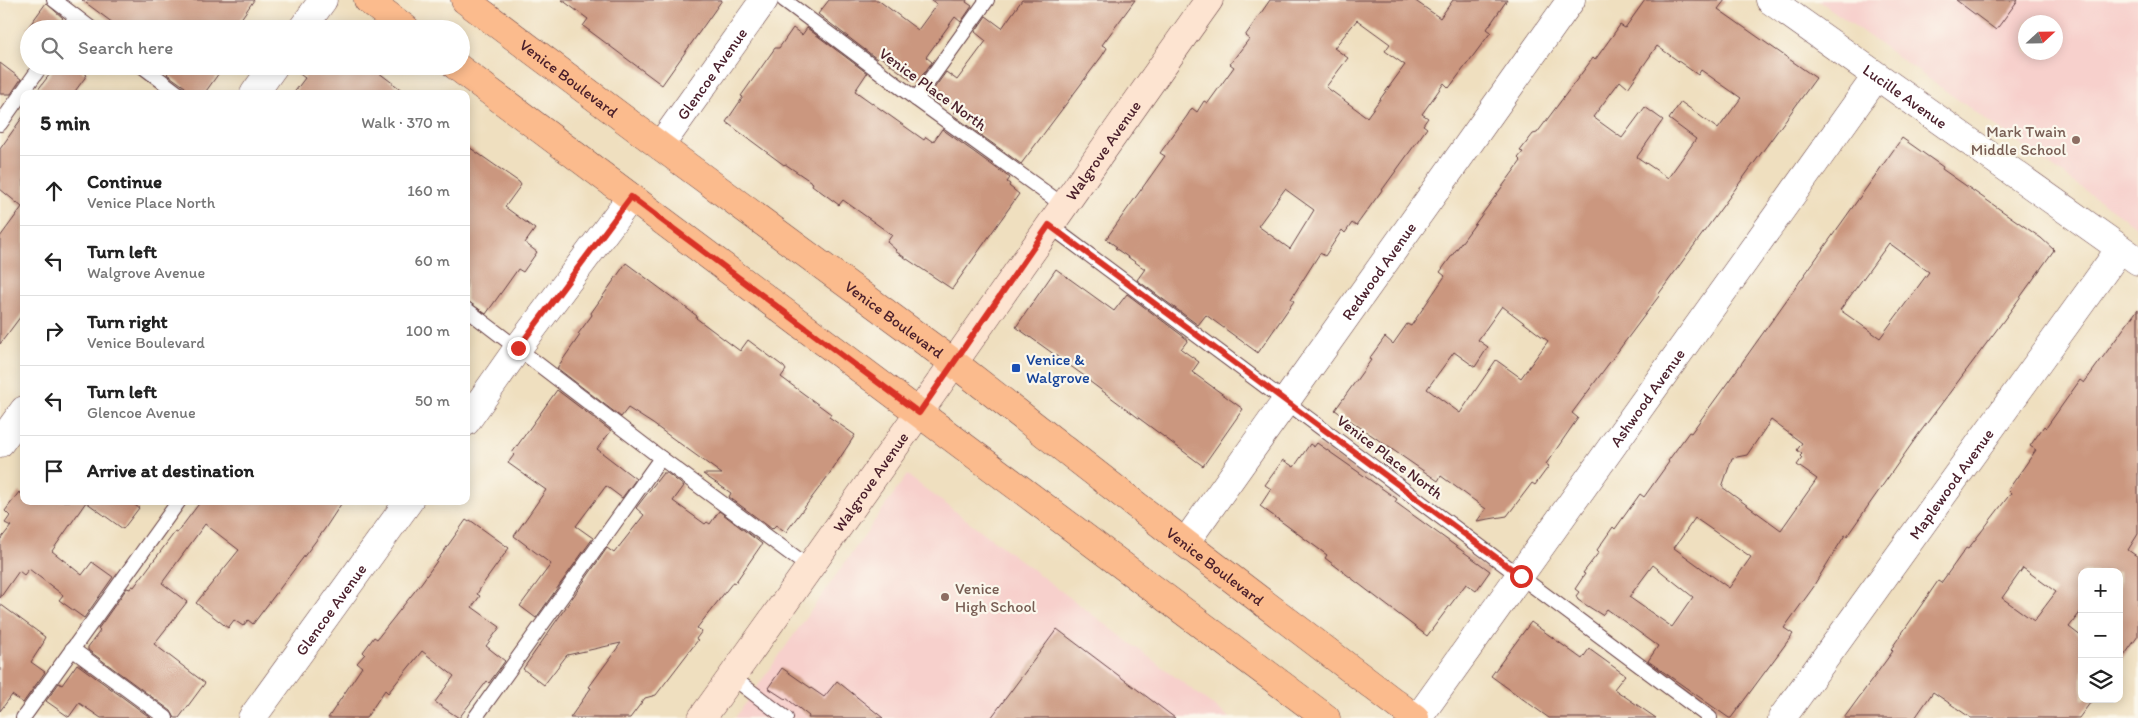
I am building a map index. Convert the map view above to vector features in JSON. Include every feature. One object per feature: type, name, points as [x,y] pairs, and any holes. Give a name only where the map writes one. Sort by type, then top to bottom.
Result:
[{"type":"main road","points":[[368,0],[394,20]]},
{"type":"main road","name":"Venice Boulevard","points":[[465,0],[954,362],[1415,718]]},
{"type":"main road","points":[[468,75],[1326,718]]},
{"type":"street","points":[[309,20],[323,0]]},
{"type":"street","name":"Glencoe Avenue","points":[[660,146],[764,0]]},
{"type":"street","name":"Walgrove Avenue","points":[[702,718],[810,568],[1056,215],[1209,0]]},
{"type":"street","name":"Redwood Avenue","points":[[1186,543],[1571,0]]},
{"type":"street","name":"Lucille Avenue","points":[[1786,4],[1876,77],[2129,255]]},
{"type":"street","points":[[257,90],[268,75]]},
{"type":"street","name":"Ashwood Avenue","points":[[1418,718],[1876,77]]},
{"type":"street","points":[[470,416],[518,348],[631,197]]},
{"type":"street","name":"Maplewood Avenue","points":[[1782,718],[2129,255]]},
{"type":"street","points":[[0,443],[20,416]]},
{"type":"street","name":"Glencoe Avenue","points":[[252,718],[406,505]]},
{"type":"lane","points":[[54,0],[80,20]]},
{"type":"lane","name":"Venice Place North","points":[[784,0],[916,99],[1286,401],[1710,718]]},
{"type":"lane","points":[[916,99],[987,0]]},
{"type":"lane","points":[[24,90],[35,75]]},
{"type":"lane","points":[[154,75],[174,90]]},
{"type":"lane","points":[[0,124],[20,96]]},
{"type":"lane","points":[[470,312],[661,458],[810,568]]},
{"type":"lane","points":[[475,718],[661,458]]},
{"type":"lane","points":[[23,718],[176,505]]},
{"type":"lane","points":[[72,649],[166,718]]},
{"type":"lane","points":[[732,677],[786,718]]},
{"type":"shaded area","name":"Mark Twain Middle School","points":[[1818,0],[2138,0],[2138,228]]},
{"type":"shaded area","name":"Venice High School","points":[[907,475],[1230,718],[735,718]]},
{"type":"building","points":[[82,0],[254,0],[240,20],[109,20]]},
{"type":"building","points":[[562,0],[722,0],[662,85],[583,26],[588,19]]},
{"type":"building","points":[[829,0],[878,0],[918,30],[937,4],[931,0],[967,0],[966,2],[972,6],[961,22],[955,17],[926,57],[932,62],[919,80],[914,76],[911,80],[879,56],[877,59],[818,14]]},
{"type":"building","points":[[1022,0],[1135,0],[1102,45],[1107,48],[1102,56],[1021,164],[953,115],[958,107],[933,90],[946,72],[957,80],[986,41],[975,32],[986,16],[1002,28]]},
{"type":"building","points":[[1270,0],[1414,0],[1440,18],[1453,0],[1507,0],[1487,29],[1491,32],[1449,88],[1444,83],[1422,114],[1428,118],[1423,125],[1427,128],[1356,226],[1352,223],[1345,233],[1342,230],[1325,256],[1320,253],[1291,299],[1294,301],[1258,353],[1206,315],[1198,325],[1137,280],[1145,269],[1115,248],[1117,247],[1106,239],[1165,156],[1160,153],[1192,108],[1197,112],[1204,101],[1208,103],[1234,67],[1230,64],[1249,39],[1245,36]],"holes":[[[1357,20],[1390,44],[1385,51],[1405,65],[1367,117],[1326,87],[1348,58],[1334,48]],[[1285,189],[1314,210],[1290,249],[1258,226]]]},
{"type":"building","points":[[1645,0],[1725,0],[1718,9],[1816,78],[1572,413],[1578,418],[1546,464],[1549,466],[1535,485],[1532,483],[1507,516],[1477,521],[1486,509],[1441,476],[1438,481],[1335,410],[1385,337],[1393,344],[1407,324],[1411,326],[1445,276],[1440,272],[1521,161],[1518,158],[1523,152],[1520,151],[1533,134],[1537,133],[1593,58],[1595,60],[1620,25],[1625,28]],"holes":[[[1657,46],[1698,75],[1701,70],[1741,98],[1718,129],[1681,102],[1669,119],[1696,139],[1668,178],[1637,157],[1663,120],[1645,107],[1622,138],[1593,117],[1620,81],[1628,88]],[[1502,306],[1548,341],[1521,378],[1496,360],[1460,413],[1427,389],[1454,352],[1475,367],[1488,347],[1478,340]]]},
{"type":"building","points":[[1956,0],[2018,0],[1996,30]]},
{"type":"building","points":[[46,3],[63,18],[61,20],[34,20]]},
{"type":"building","points":[[793,28],[802,35],[807,28],[867,73],[855,91],[924,140],[926,137],[933,142],[942,129],[1010,178],[1007,182],[1010,184],[1009,186],[1019,194],[952,289],[895,251],[887,242],[892,235],[843,200],[839,205],[812,185],[813,183],[784,165],[726,122],[743,97],[741,96],[775,48],[779,48]]},
{"type":"building","points":[[0,63],[21,79],[11,94],[0,94]]},
{"type":"building","points":[[49,75],[87,75],[76,90],[38,90]]},
{"type":"building","points":[[168,75],[218,75],[207,90],[186,90]]},
{"type":"building","points":[[301,75],[382,75],[402,90],[296,90],[305,78]]},
{"type":"building","points":[[20,121],[20,205],[0,189],[0,149]]},
{"type":"building","points":[[1902,138],[1943,167],[1942,169],[2041,238],[2054,250],[1918,435],[1847,536],[1845,535],[1815,585],[1784,628],[1793,634],[1731,718],[1729,718],[1648,661],[1658,646],[1607,609],[1602,615],[1578,600],[1576,596],[1579,592],[1575,589],[1585,574],[1583,573],[1599,552],[1597,550],[1613,527],[1615,529],[1640,494],[1644,497],[1689,432],[1691,433]],"holes":[[[1889,243],[1929,272],[1880,338],[1840,310]],[[1771,420],[1802,443],[1797,450],[1802,454],[1800,456],[1802,458],[1797,465],[1817,479],[1781,530],[1722,487],[1732,458],[1747,455]],[[1695,518],[1751,557],[1729,588],[1674,548]],[[1653,565],[1693,597],[1672,627],[1629,597]]]},
{"type":"building","points":[[470,148],[519,182],[521,185],[505,207],[535,229],[525,243],[537,252],[523,272],[518,269],[486,314],[470,303]]},
{"type":"building","points":[[20,210],[20,317],[0,344],[0,237]]},
{"type":"building","points":[[626,263],[740,351],[748,340],[784,367],[786,370],[781,377],[831,414],[829,417],[855,435],[828,476],[786,532],[776,525],[772,529],[729,497],[731,493],[703,474],[722,474],[653,424],[628,408],[621,417],[557,368],[580,335],[578,334],[592,315],[591,313]]},
{"type":"building","points":[[1056,269],[1114,311],[1127,294],[1188,340],[1181,349],[1199,362],[1192,372],[1243,409],[1203,466],[1090,380],[1016,327]]},
{"type":"building","points":[[2138,309],[2138,534],[2128,550],[2138,557],[2138,636],[2123,657],[2123,568],[2078,568],[2078,615],[2069,627],[2078,634],[2078,703],[2090,703],[2079,718],[1971,718],[1933,692],[1915,718],[1844,718],[1893,651],[1891,649],[1938,581],[1941,583],[1966,548],[1968,549],[2011,493],[2008,490],[2036,450],[2030,446],[2044,426],[2046,428],[2080,380],[2084,383]],"holes":[[[2023,568],[2056,592],[2034,621],[2002,598]]]},
{"type":"building","points":[[557,390],[611,431],[597,449],[636,479],[622,498],[606,486],[576,526],[593,538],[536,618],[520,606],[551,564],[514,536],[546,490],[508,463],[514,455],[512,453]]},
{"type":"building","points":[[1317,443],[1397,499],[1395,502],[1490,571],[1476,591],[1466,584],[1427,636],[1325,558],[1327,555],[1260,506],[1271,489],[1265,485],[1283,460],[1294,467],[1310,444],[1314,447]]},
{"type":"building","points":[[663,473],[667,473],[684,486],[673,501],[705,524],[707,522],[710,524],[719,511],[762,544],[735,583],[733,582],[697,628],[702,631],[696,639],[698,640],[656,695],[645,698],[630,718],[570,718],[591,688],[589,687],[621,643],[567,655],[544,685],[523,669],[607,548],[614,553],[644,515],[636,508]]},
{"type":"building","points":[[19,492],[20,505],[84,505],[52,551],[82,575],[92,562],[113,577],[84,618],[59,600],[63,595],[29,569],[24,575],[19,571],[0,598],[0,540],[11,526],[5,523],[10,516],[5,511]]},
{"type":"building","points":[[90,505],[135,505],[139,508],[123,529]]},
{"type":"building","points":[[198,505],[340,505],[324,530],[253,624],[248,620],[243,626],[234,620],[228,628],[196,603],[239,550],[205,524],[162,583],[187,602],[154,644],[205,683],[179,718],[175,718],[171,711],[88,650],[88,647],[100,631],[98,629],[127,588],[134,587],[175,532],[177,533]]},
{"type":"building","points":[[466,520],[469,522],[470,520],[509,548],[483,584],[477,594],[480,596],[472,607],[500,627],[486,646],[505,661],[459,718],[435,702],[454,676],[422,651],[388,693],[385,690],[366,718],[328,718],[362,667],[357,663],[365,654],[363,652],[374,637],[377,639],[422,582]]},
{"type":"building","points":[[0,604],[45,637],[44,642],[31,662],[45,672],[23,703],[12,695],[0,711]]},
{"type":"building","points":[[1531,622],[1582,659],[1589,649],[1625,675],[1614,689],[1656,718],[1549,718],[1491,676]]},
{"type":"building","points":[[1057,629],[1175,718],[991,718]]},
{"type":"building","points":[[77,664],[151,718],[101,718],[79,703],[69,717],[46,701],[59,683],[62,685]]},
{"type":"building","points":[[782,668],[824,697],[837,681],[883,718],[808,718],[809,716],[786,698],[768,688]]},
{"type":"place","name":"Mark Twain Middle School","points":[[2076,140]]},
{"type":"place","name":"Venice & Walgrove","points":[[1016,368]]},
{"type":"place","name":"Venice High School","points":[[945,597]]},
{"type":"route","points":[[518,348],[631,197],[919,413],[1049,225],[1521,576]]}]
